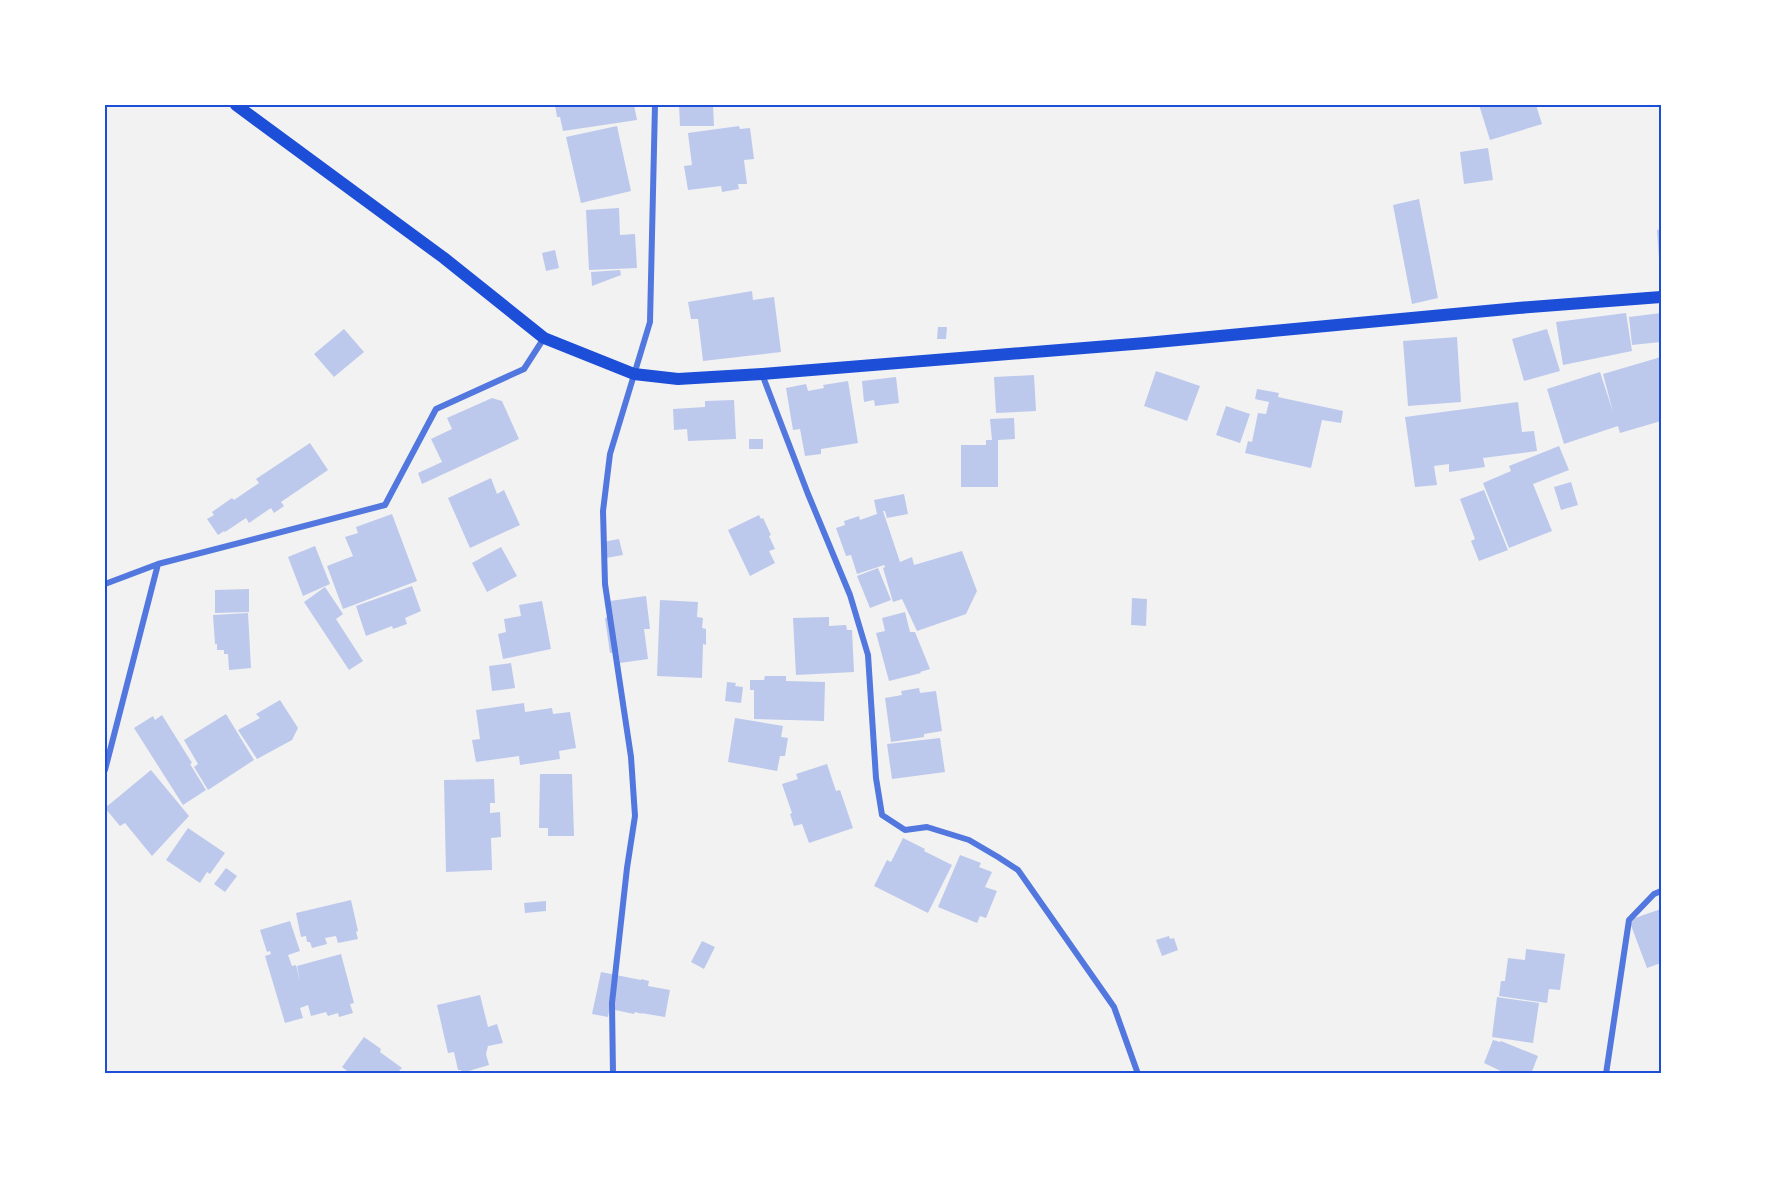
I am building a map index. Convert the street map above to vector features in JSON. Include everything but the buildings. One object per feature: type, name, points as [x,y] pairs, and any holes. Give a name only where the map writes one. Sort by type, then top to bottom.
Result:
[{"type":"main road","points":[[236,105],[444,258],[544,338],[634,374],[678,379],[762,374],[1146,343],[1661,297]]},
{"type":"street","points":[[612,1074],[612,1003],[635,816],[631,758],[605,584],[603,511],[610,454],[650,322],[655,105]]},
{"type":"street","points":[[105,585],[158,564],[385,506],[436,409],[524,369],[544,338]]},
{"type":"street","points":[[762,374],[850,595],[868,655],[876,778],[882,815],[905,830],[927,827],[969,840],[1018,870],[1114,1007],[1138,1074]]},
{"type":"street","points":[[105,770],[158,564]]},
{"type":"street","points":[[1606,1074],[1629,920],[1654,894],[1661,891]]}]
